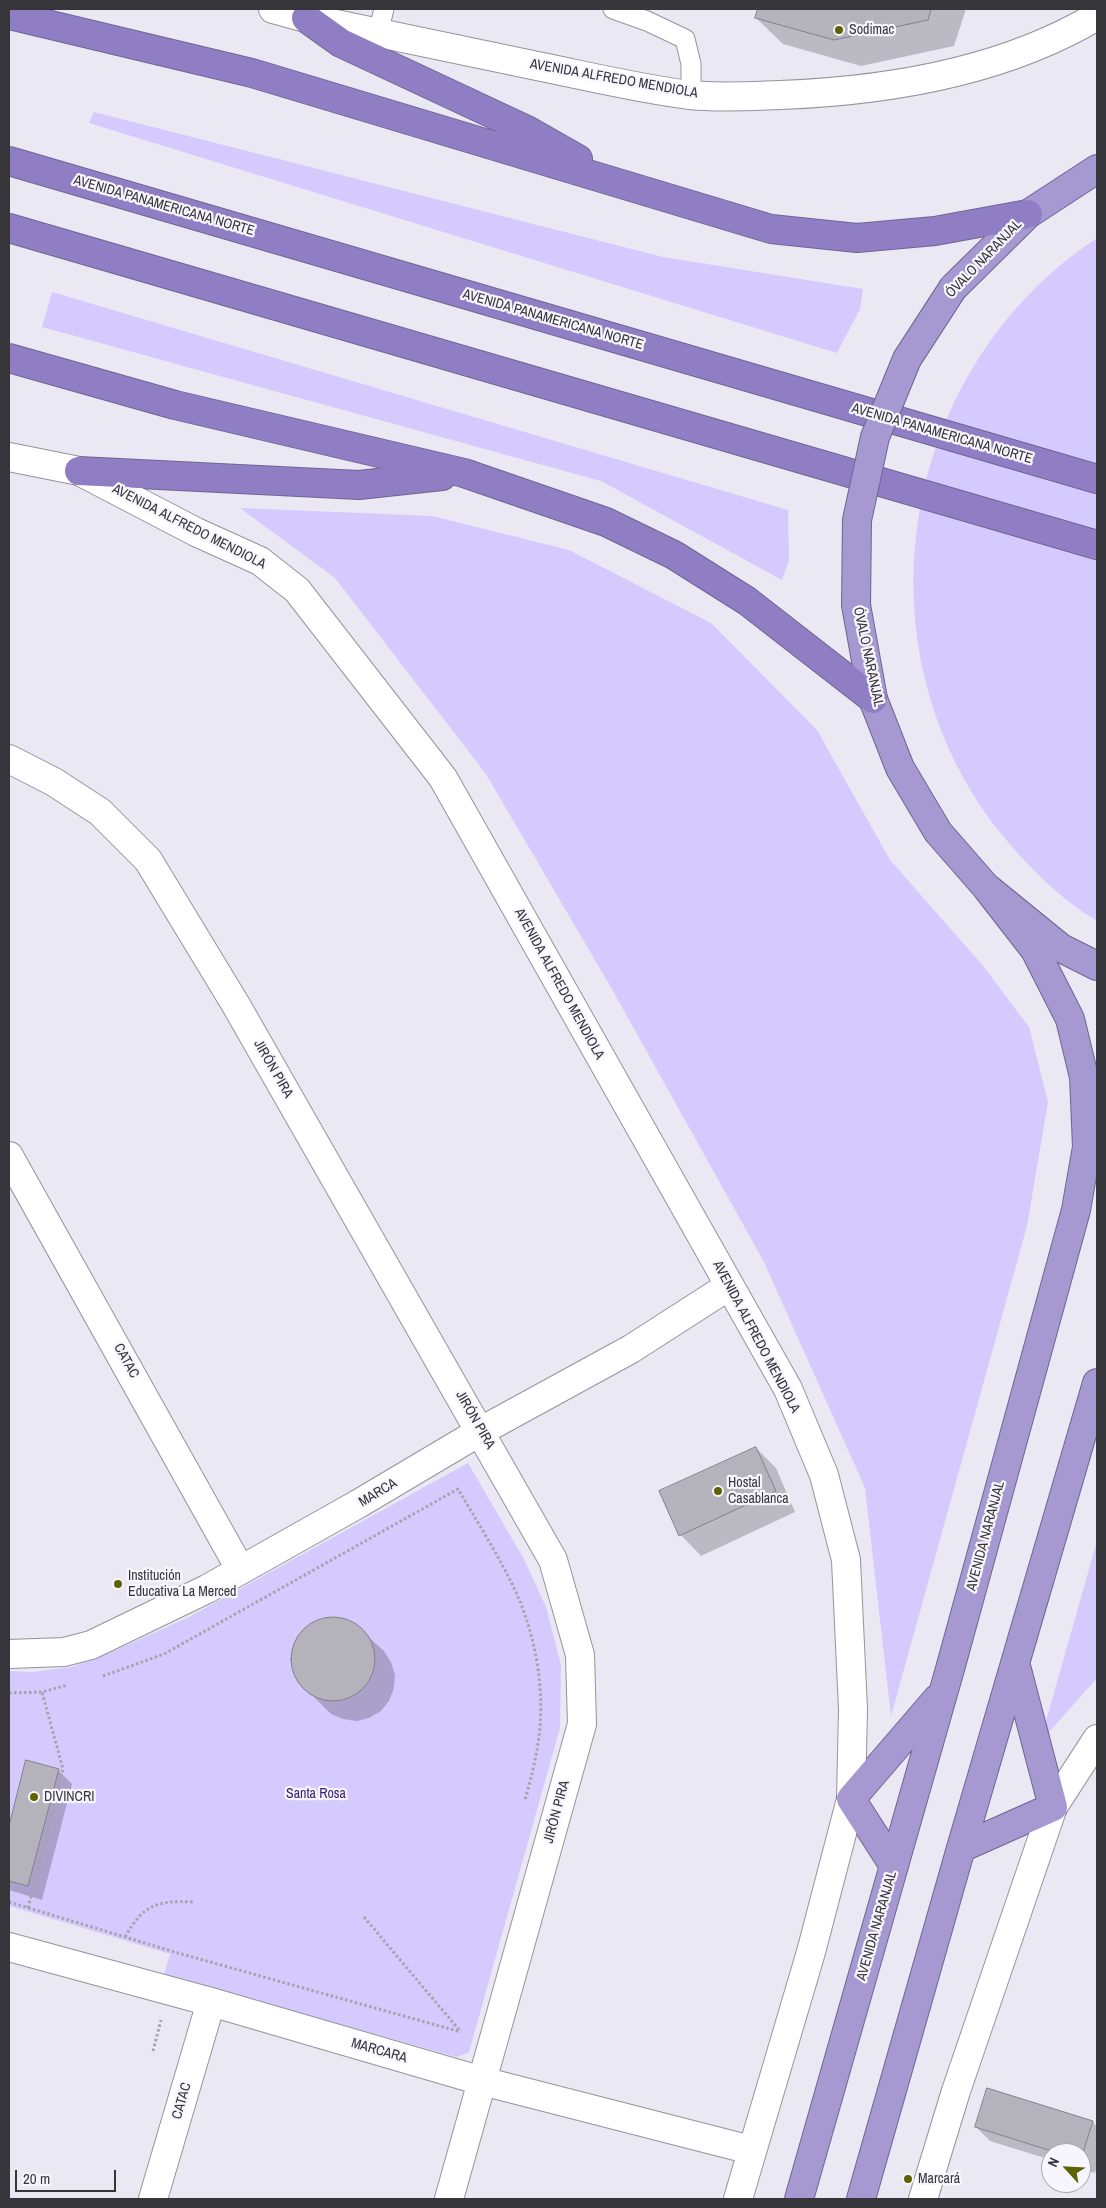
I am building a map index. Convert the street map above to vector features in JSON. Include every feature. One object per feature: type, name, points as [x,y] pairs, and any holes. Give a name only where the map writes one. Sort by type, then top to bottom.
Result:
[{"type":"highway","points":[[308,14],[341,43],[527,130],[621,183]]},
{"type":"highway","points":[[9,15],[252,73],[771,229],[857,238],[935,231],[1028,214]]},
{"type":"highway","name":"AVENIDA PANAMERICANA NORTE","points":[[9,161],[1097,479]]},
{"type":"highway","name":"ÓVALO NARANJAL","points":[[1097,169],[1028,214],[953,288],[907,359],[875,437],[857,520],[856,605],[873,699],[900,768],[938,832],[986,887],[1061,948],[1097,966]]},
{"type":"highway","points":[[9,228],[1097,545]]},
{"type":"highway","points":[[9,358],[175,405],[464,473],[606,522],[674,556],[747,601],[873,699]]},
{"type":"highway","points":[[79,470],[359,486],[464,473]]},
{"type":"highway","name":"AVENIDA NARANJAL","points":[[799,2199],[894,1866],[1076,1210],[1087,1146],[1084,1077],[1070,1019],[1035,950],[986,887]]},
{"type":"highway","points":[[861,2199],[960,1848],[1016,1666],[1097,1382]]},
{"type":"highway","points":[[960,1848],[1053,1807],[1016,1666]]},
{"type":"highway","points":[[894,1866],[851,1799],[942,1693]]},
{"type":"street","name":"AVENIDA ALFREDO MENDIOLA","points":[[273,9],[381,21],[629,85],[692,95],[745,97],[807,94],[925,80],[997,61],[1064,36],[1097,16]]},
{"type":"street","name":"AVENIDA ALFREDO MENDIOLA","points":[[9,457],[79,470],[196,532],[260,561],[297,590],[443,778],[788,1389],[824,1475],[846,1560],[853,1708],[851,1799]]},
{"type":"street","name":"JIRÓN PIRA","points":[[9,760],[54,782],[100,812],[148,860],[236,1005],[481,1430],[553,1560],[580,1655],[582,1724],[448,2199]]},
{"type":"street","name":"CATAC","points":[[9,1156],[240,1569]]},
{"type":"street","name":"MARCA","points":[[9,1654],[64,1652],[91,1645],[207,1589],[358,1504],[481,1430],[631,1349],[729,1286]]},
{"type":"street","points":[[923,2199],[956,2091],[1053,1807],[1097,1739]]},
{"type":"street","points":[[738,2199],[811,1952],[851,1799]]},
{"type":"street","name":"MARCARA","points":[[9,1947],[211,2002],[482,2081],[752,2150]]},
{"type":"street","name":"CATAC","points":[[153,2199],[211,2002]]},
{"type":"lane","points":[[613,9],[647,21],[685,39],[691,64],[692,95]]},
{"type":"path","points":[[458,1489],[510,1579],[530,1632],[538,1674],[540,1724],[536,1758],[525,1803]]},
{"type":"path","points":[[28,1908],[63,1769],[42,1692]]},
{"type":"path","points":[[126,1937],[135,1920],[148,1908],[168,1901],[193,1902]]},
{"type":"path","points":[[9,1902],[461,2032]]},
{"type":"path","points":[[364,1917],[461,2032]]},
{"type":"path","points":[[153,2051],[162,2014]]},
{"type":"path","points":[[461,2032],[463,2022]]},
{"type":"green space","points":[[94,112],[663,257],[863,289],[860,309],[837,353],[89,123]]},
{"type":"green space","points":[[1097,238],[1097,921],[1057,892],[1021,857],[999,831],[953,757],[925,678],[914,596],[919,514],[941,434],[978,359],[1030,293]]},
{"type":"green space","points":[[52,292],[788,510],[789,560],[782,580],[601,481],[42,327]]},
{"type":"green space","points":[[240,508],[432,516],[569,550],[711,623],[817,730],[890,860],[984,967],[1029,1027],[1048,1102],[1027,1226],[891,1716],[865,1488],[764,1262],[613,991],[486,774],[335,578]]},
{"type":"green space","name":"Santa Rosa","points":[[468,1463],[524,1559],[546,1607],[561,1665],[560,1728],[469,2052],[457,2057],[164,1975],[170,1954],[9,1906],[9,1671],[33,1672],[71,1667],[109,1653],[189,1617]]},
{"type":"green space","points":[[1097,1541],[1097,1678],[1040,1742]]},
{"type":"building","name":"Sodimac","points":[[758,9],[931,9],[928,20],[834,40],[755,18]]},
{"type":"building","name":"Hostal Casablanca","points":[[756,1447],[776,1491],[679,1536],[659,1491]]},
{"type":"building","points":[[333,1617],[349,1620],[363,1629],[372,1643],[375,1659],[372,1675],[363,1689],[349,1698],[333,1701],[317,1698],[303,1689],[294,1675],[291,1659],[294,1643],[303,1629],[317,1620]]},
{"type":"building","name":"DIVINCRI","points":[[26,1760],[59,1769],[28,1886],[9,1881],[9,1826]]},
{"type":"building","points":[[987,2088],[1093,2121],[1086,2143],[1041,2143],[1041,2148],[975,2127]]},
{"type":"place","name":"Sodimac","points":[[839,30]]},
{"type":"place","name":"Hostal Casablanca","points":[[718,1491]]},
{"type":"place","name":"Institución Educativa La Merced","points":[[118,1584]]},
{"type":"place","name":"DIVINCRI","points":[[34,1797]]},
{"type":"place","name":"Marcará","points":[[908,2179]]}]
